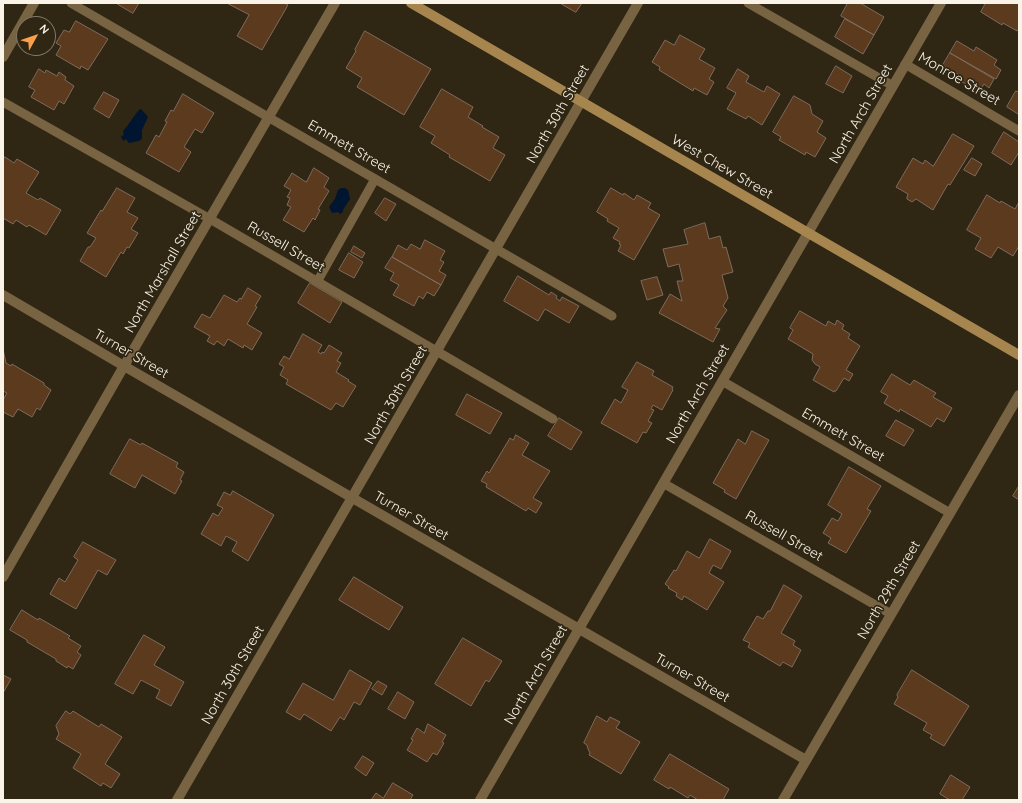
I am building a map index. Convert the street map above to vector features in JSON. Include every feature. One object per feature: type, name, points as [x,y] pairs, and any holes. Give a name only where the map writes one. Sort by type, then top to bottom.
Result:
[{"type":"street","points":[[3,57],[34,3]]},
{"type":"street","name":"North Marshall Street","points":[[3,577],[335,3]]},
{"type":"street","name":"West Chew Street","points":[[411,3],[1019,355]]},
{"type":"street","name":"North 30th Street","points":[[177,800],[638,3]]},
{"type":"street","name":"North Arch Street","points":[[480,800],[941,3]]},
{"type":"street","name":"Turner Street","points":[[3,294],[124,366],[806,760]]},
{"type":"street","name":"North 29th Street","points":[[783,800],[1019,395]]},
{"type":"lane","name":"Emmett Street","points":[[71,3],[612,316]]},
{"type":"lane","points":[[748,3],[893,86]]},
{"type":"lane","name":"Monroe Street","points":[[905,64],[1019,130]]},
{"type":"lane","name":"Russell Street","points":[[3,102],[210,219],[553,419]]},
{"type":"lane","points":[[317,282],[375,178]]},
{"type":"lane","name":"Emmett Street","points":[[722,381],[950,513]]},
{"type":"lane","name":"Russell Street","points":[[663,483],[891,614]]},
{"type":"water","points":[[140,109],[148,117],[142,130],[142,139],[129,143],[126,139],[123,141],[121,136],[124,135],[123,131]]},
{"type":"water","points":[[341,188],[348,190],[350,199],[343,212],[340,214],[338,212],[332,213],[329,207],[335,199],[338,190]]},
{"type":"building","points":[[116,3],[139,3],[133,13]]},
{"type":"building","points":[[227,3],[284,3],[288,5],[262,50],[237,36],[249,15]]},
{"type":"building","points":[[560,3],[582,3],[576,12]]},
{"type":"building","points":[[848,3],[860,3],[884,17],[874,35],[841,16]]},
{"type":"building","points":[[986,3],[1019,3],[1019,28],[1017,31],[1003,23],[1002,25],[981,12]]},
{"type":"building","points":[[845,19],[874,35],[863,54],[835,37]]},
{"type":"building","points":[[76,21],[108,39],[88,70],[81,66],[80,69],[56,55],[61,46],[56,43],[64,30],[69,32]]},
{"type":"building","points":[[365,31],[431,69],[404,115],[357,87],[362,78],[346,68]]},
{"type":"building","points":[[680,35],[705,49],[699,59],[715,68],[709,79],[714,82],[707,95],[694,88],[693,91],[659,70],[660,67],[652,62],[665,40],[674,45]]},
{"type":"building","points":[[957,41],[974,51],[976,47],[997,60],[994,65],[1001,70],[996,79],[950,53]]},
{"type":"building","points":[[950,53],[994,79],[989,88],[984,84],[979,92],[957,79],[959,75],[943,65]]},
{"type":"building","points":[[836,66],[852,76],[843,93],[826,84]]},
{"type":"building","points":[[39,69],[45,73],[46,70],[57,76],[59,72],[66,77],[65,80],[74,86],[64,104],[59,101],[54,110],[31,97],[35,90],[29,87]]},
{"type":"building","points":[[738,69],[749,76],[746,82],[764,92],[767,86],[780,94],[762,125],[748,116],[746,119],[727,109],[736,93],[727,88]]},
{"type":"building","points":[[442,89],[473,107],[468,117],[499,137],[493,148],[505,155],[490,181],[449,157],[450,155],[431,143],[435,136],[420,127]]},
{"type":"building","points":[[1016,91],[1019,92],[1018,114],[1007,107]]},
{"type":"building","points":[[104,92],[119,100],[109,118],[94,109]]},
{"type":"building","points":[[183,94],[214,113],[202,133],[195,129],[184,147],[191,152],[179,172],[146,153],[156,135],[159,137],[167,122],[165,121],[171,110],[173,111]]},
{"type":"building","points":[[794,96],[810,105],[812,114],[823,121],[817,132],[826,138],[815,157],[806,152],[805,155],[779,140],[781,137],[773,132]]},
{"type":"building","points":[[1004,132],[1019,142],[1019,152],[1011,165],[992,153]]},
{"type":"building","points":[[953,134],[974,146],[950,185],[948,184],[933,210],[916,199],[912,202],[907,199],[908,194],[896,187],[913,158],[923,164],[925,160],[933,166]]},
{"type":"building","points":[[5,157],[14,163],[17,159],[39,172],[26,193],[38,200],[40,198],[61,210],[46,235],[29,225],[27,227],[16,220],[13,224],[3,218],[3,160]]},
{"type":"building","points":[[972,158],[982,164],[975,176],[964,170]]},
{"type":"building","points":[[314,168],[329,178],[324,187],[329,191],[318,209],[320,210],[315,220],[313,218],[304,232],[283,220],[291,207],[287,205],[290,198],[287,197],[291,190],[284,186],[292,173],[306,182]]},
{"type":"building","points":[[117,188],[135,198],[127,212],[138,218],[131,229],[138,233],[129,248],[127,247],[123,254],[121,252],[106,277],[80,261],[88,247],[90,247],[96,238],[87,233]]},
{"type":"building","points":[[611,188],[623,195],[624,193],[634,200],[637,195],[651,203],[648,208],[660,215],[634,260],[618,251],[621,245],[619,244],[620,242],[613,238],[619,228],[607,221],[608,219],[597,212]]},
{"type":"building","points":[[987,195],[1000,203],[1001,201],[1015,209],[1019,202],[1019,246],[1013,256],[998,247],[991,258],[975,249],[981,238],[967,230]]},
{"type":"building","points":[[385,198],[396,204],[386,221],[375,213]]},
{"type":"building","points":[[705,223],[709,239],[720,236],[723,248],[726,247],[733,272],[722,275],[728,298],[723,306],[727,310],[715,328],[720,329],[713,342],[659,313],[670,294],[682,301],[677,281],[683,281],[679,264],[668,267],[663,249],[688,244],[684,230]]},
{"type":"building","points":[[425,240],[445,251],[440,260],[444,262],[439,271],[446,275],[441,285],[392,257],[398,245],[407,250],[411,244],[420,249]]},
{"type":"building","points":[[354,246],[365,253],[362,258],[351,252]]},
{"type":"building","points":[[349,253],[363,262],[354,278],[339,270]]},
{"type":"building","points":[[392,257],[441,285],[434,296],[427,292],[423,299],[419,296],[414,306],[393,295],[399,285],[390,280],[394,273],[385,268]]},
{"type":"building","points":[[518,276],[549,295],[551,292],[557,296],[556,298],[560,301],[562,297],[579,306],[569,323],[545,309],[538,321],[504,301]]},
{"type":"building","points":[[657,277],[663,295],[647,300],[641,281]]},
{"type":"building","points":[[310,283],[342,302],[330,323],[298,303]]},
{"type":"building","points":[[248,288],[261,296],[255,306],[257,307],[247,324],[262,333],[252,350],[244,345],[243,348],[228,339],[224,346],[217,341],[214,345],[207,341],[210,336],[194,327],[202,314],[210,318],[224,295],[237,302],[240,298],[241,299]]},
{"type":"building","points":[[800,311],[826,326],[828,321],[835,325],[837,320],[844,325],[842,329],[850,334],[848,338],[860,346],[846,370],[853,374],[849,381],[844,378],[834,392],[813,380],[820,367],[812,360],[813,354],[788,339],[793,330],[790,328]]},
{"type":"building","points":[[303,334],[322,345],[318,352],[321,354],[322,352],[324,353],[329,345],[342,353],[337,361],[341,363],[336,372],[356,386],[343,407],[336,403],[331,410],[286,384],[288,380],[280,375],[284,367],[279,364],[284,356],[289,359]]},
{"type":"building","points":[[3,349],[6,363],[11,366],[12,364],[44,383],[44,385],[51,390],[40,410],[37,408],[32,417],[18,409],[13,417],[3,412],[3,400],[7,393],[3,391]]},
{"type":"building","points":[[637,362],[654,371],[652,375],[673,387],[673,390],[662,410],[653,405],[651,409],[654,410],[648,421],[652,423],[646,433],[643,432],[637,443],[601,423],[615,399],[621,403],[628,390],[622,387]]},
{"type":"building","points":[[892,374],[910,385],[914,380],[936,393],[933,397],[952,408],[944,422],[937,418],[931,427],[900,409],[899,412],[884,403],[888,396],[881,392]]},
{"type":"building","points":[[467,394],[502,413],[490,434],[456,415]]},
{"type":"building","points":[[559,418],[582,432],[571,450],[548,436]]},
{"type":"building","points":[[896,420],[914,430],[904,446],[886,436]]},
{"type":"building","points":[[752,431],[769,440],[736,499],[713,483],[738,439],[745,444]]},
{"type":"building","points":[[516,435],[529,443],[522,455],[550,471],[533,498],[542,503],[536,513],[528,508],[526,511],[486,487],[487,484],[481,481],[487,471],[489,473],[510,438],[513,440]]},
{"type":"building","points":[[130,439],[141,445],[142,443],[178,463],[176,467],[184,472],[180,480],[182,481],[175,494],[142,475],[135,488],[110,474]]},
{"type":"building","points":[[849,467],[881,486],[867,509],[871,511],[846,553],[828,543],[831,538],[823,533],[832,518],[838,521],[842,514],[828,505]]},
{"type":"building","points":[[1019,486],[1019,500],[1013,496]]},
{"type":"building","points":[[233,491],[274,515],[248,561],[232,551],[237,542],[226,536],[221,546],[201,534],[213,513],[218,516],[223,508],[217,505],[224,492],[230,495]]},
{"type":"building","points":[[710,539],[731,551],[721,569],[713,565],[709,573],[724,582],[707,610],[684,596],[682,600],[676,596],[677,593],[668,588],[669,587],[665,584],[674,570],[676,571],[687,551],[699,558]]},
{"type":"building","points":[[83,542],[116,560],[107,575],[98,570],[76,609],[50,594],[59,578],[65,582],[78,560],[74,557]]},
{"type":"building","points":[[354,577],[403,607],[389,630],[339,600]]},
{"type":"building","points":[[784,585],[802,596],[781,633],[795,641],[793,645],[801,650],[792,667],[783,662],[780,666],[748,647],[750,643],[743,640],[757,616],[763,619],[768,611],[770,611]]},
{"type":"building","points":[[22,610],[70,636],[68,638],[81,646],[77,652],[81,655],[73,669],[68,666],[67,668],[56,661],[56,659],[10,630]]},
{"type":"building","points":[[144,635],[165,647],[154,665],[184,682],[171,706],[156,698],[160,690],[141,680],[133,694],[115,684]]},
{"type":"building","points":[[463,638],[502,661],[489,682],[486,680],[471,706],[435,684]]},
{"type":"building","points":[[350,670],[372,683],[360,705],[354,702],[344,720],[340,717],[331,731],[304,714],[300,720],[286,712],[303,683],[333,700]]},
{"type":"building","points":[[912,670],[969,706],[944,746],[930,738],[932,735],[923,730],[927,723],[894,704],[898,697],[897,695]]},
{"type":"building","points":[[3,675],[11,679],[3,693]]},
{"type":"building","points":[[378,681],[387,686],[382,695],[372,689]]},
{"type":"building","points":[[398,692],[414,702],[405,719],[388,709]]},
{"type":"building","points":[[66,711],[70,714],[73,711],[99,727],[101,724],[122,737],[105,764],[120,774],[111,788],[103,783],[101,786],[73,768],[81,754],[56,739],[59,734],[56,726]]},
{"type":"building","points":[[597,716],[607,722],[610,717],[620,722],[616,728],[640,742],[621,774],[589,755],[590,753],[587,745],[584,743]]},
{"type":"building","points":[[428,724],[446,735],[442,742],[444,743],[437,755],[433,753],[427,762],[407,750],[413,740],[411,739],[417,728],[424,733]]},
{"type":"building","points":[[670,754],[729,789],[723,800],[698,800],[690,795],[688,798],[670,787],[669,789],[654,780]]},
{"type":"building","points":[[363,756],[374,763],[366,776],[355,768]]},
{"type":"building","points":[[951,775],[970,787],[962,800],[950,800],[940,794]]},
{"type":"building","points":[[393,783],[413,795],[410,800],[371,800],[376,793],[383,798]]}]
